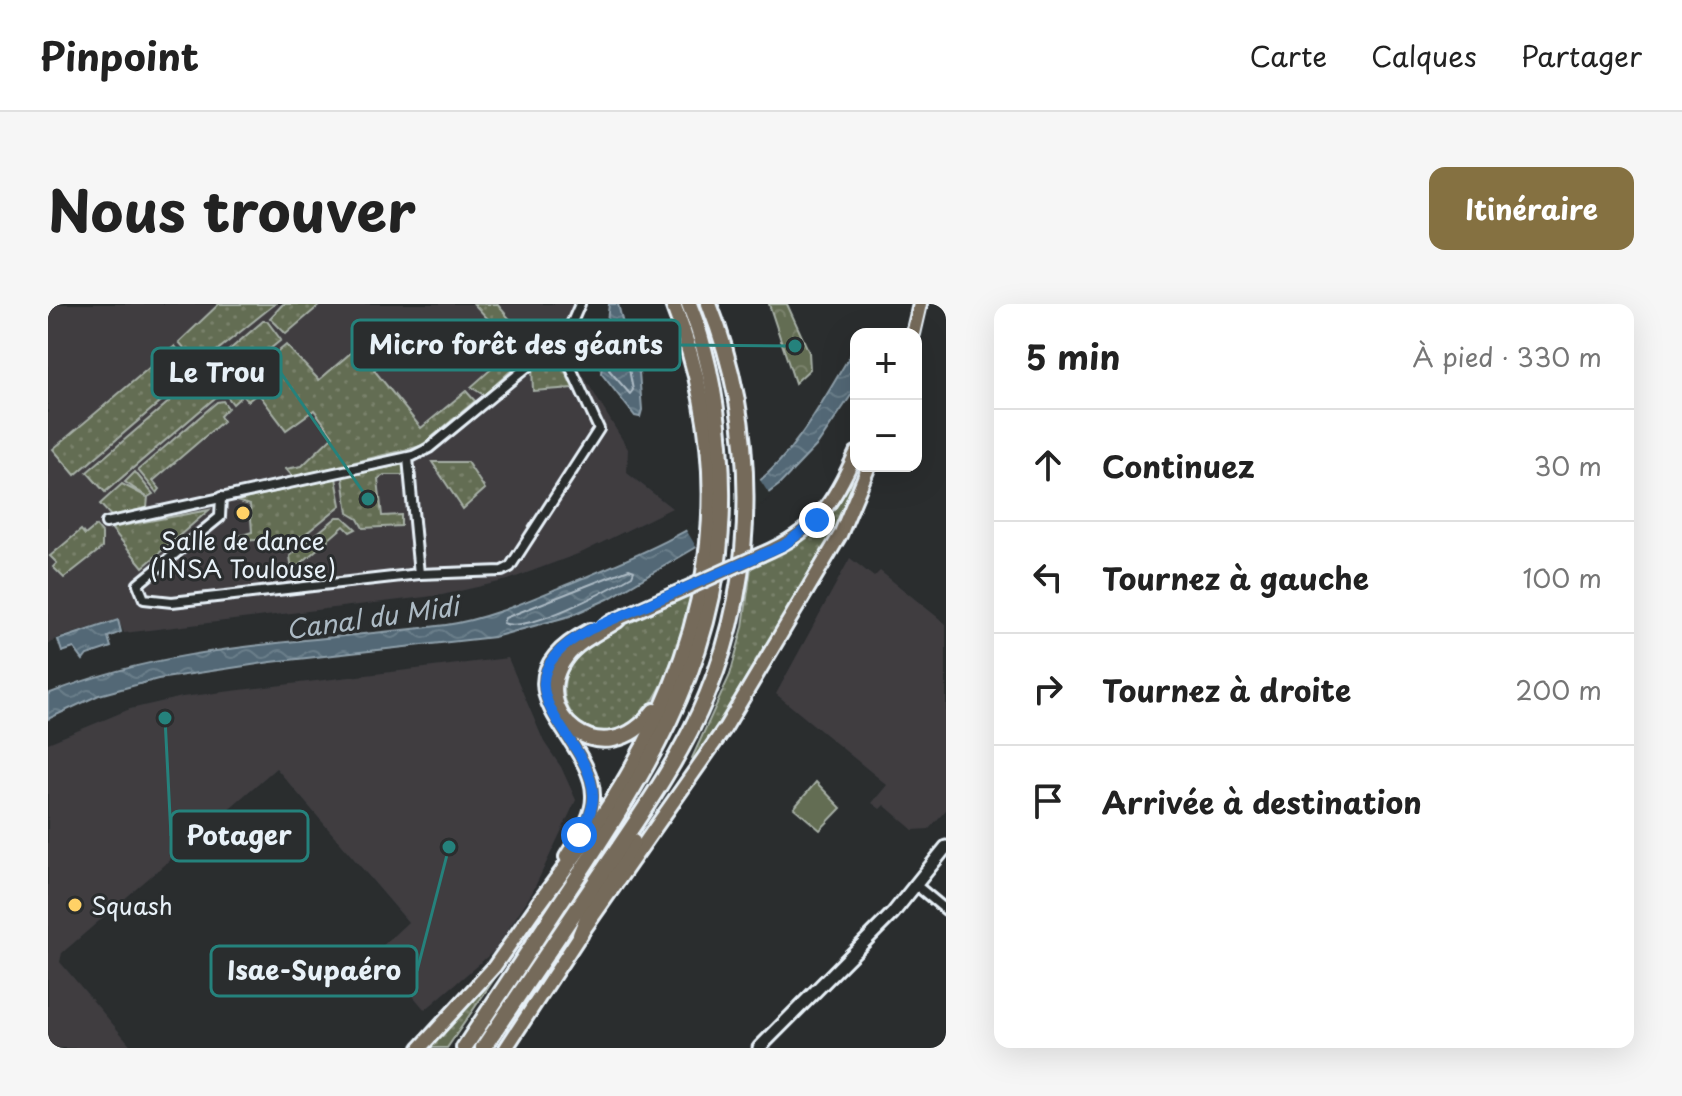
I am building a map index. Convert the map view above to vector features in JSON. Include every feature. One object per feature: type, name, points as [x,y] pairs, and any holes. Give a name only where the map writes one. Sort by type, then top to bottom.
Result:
[{"type":"highway","points":[[538,905],[628,774],[669,691],[698,609],[710,551],[710,468],[705,419],[693,363],[673,304]]},
{"type":"highway","points":[[464,1048],[617,818],[663,739],[698,655],[718,563],[722,489],[715,402],[689,304]]},
{"type":"highway","points":[[483,1048],[659,786],[707,696],[724,649],[741,568],[745,495],[740,416],[729,364],[709,304]]},
{"type":"highway","points":[[617,620],[576,647],[559,670],[555,697],[568,724],[588,738],[601,741],[626,737],[644,724],[669,691]]},
{"type":"highway","points":[[580,935],[589,913],[653,812],[659,786]]},
{"type":"main road","points":[[909,328],[919,307]]},
{"type":"main road","points":[[914,328],[919,307]]},
{"type":"main road","points":[[420,1048],[494,967],[538,905],[590,815],[594,795],[584,763],[557,725],[547,700],[550,667],[568,642],[795,539],[817,520],[850,463]]},
{"type":"main road","points":[[506,1048],[580,935],[725,728],[840,535],[866,472]]},
{"type":"street","points":[[221,497],[220,517],[138,584],[144,599],[172,602],[419,574],[502,571],[510,567],[597,436],[599,423],[564,353],[565,338],[580,304]]},
{"type":"street","points":[[106,523],[408,458],[429,448],[538,358],[564,353]]},
{"type":"street","points":[[408,458],[419,574]]},
{"type":"street","points":[[759,1048],[917,886],[946,847]]},
{"type":"street","points":[[917,886],[946,910]]},
{"type":"shaded area","points":[[48,304],[585,304],[572,336],[570,354],[628,449],[627,473],[672,508],[583,552],[508,580],[442,595],[124,633],[118,619],[58,638],[48,645]]},
{"type":"shaded area","points":[[850,558],[874,577],[880,571],[946,624],[946,810],[929,829],[913,830],[884,805],[880,809],[872,803],[887,785],[776,694]]},
{"type":"shaded area","points":[[508,658],[544,742],[561,767],[576,800],[532,893],[494,951],[425,1010],[376,952],[408,922],[276,768],[62,953],[60,962],[133,1048],[48,1048],[48,743],[130,709],[182,697]]},
{"type":"green space","points":[[219,304],[275,304],[199,365],[179,342]]},
{"type":"green space","points":[[283,304],[321,304],[286,334],[270,318]]},
{"type":"green space","points":[[474,304],[497,304],[535,349],[484,395],[471,387],[515,348]]},
{"type":"green space","points":[[769,304],[787,304],[809,352],[810,369],[795,383]]},
{"type":"green space","points":[[263,321],[267,321],[281,340],[220,390],[206,370]]},
{"type":"green space","points":[[374,333],[391,351],[374,370],[421,428],[466,391],[475,401],[421,446],[293,477],[286,469],[302,466],[333,436],[314,410],[286,430],[258,393],[248,401],[243,395],[233,404],[226,395],[286,345],[319,380]]},
{"type":"green space","points":[[175,346],[195,372],[75,475],[53,449]]},
{"type":"green space","points":[[560,361],[573,388],[533,391],[532,366]]},
{"type":"green space","points":[[199,376],[216,397],[105,492],[87,472]]},
{"type":"green space","points":[[223,401],[228,408],[220,416],[223,421],[153,481],[160,489],[157,493],[138,470],[217,402]]},
{"type":"green space","points":[[432,462],[467,462],[485,489],[463,509]]},
{"type":"green space","points":[[404,464],[405,475],[384,475],[378,479],[382,516],[401,515],[401,526],[363,528],[358,519],[348,513],[343,477]]},
{"type":"green space","points":[[135,472],[153,494],[148,497],[147,508],[111,516],[100,504],[122,484],[147,497],[125,482]]},
{"type":"green space","points":[[336,478],[341,505],[303,536],[243,541],[239,536],[252,532],[250,505],[236,501]]},
{"type":"green space","points":[[853,480],[856,482],[840,524],[695,761],[692,758],[730,675],[743,627],[751,568],[786,551],[811,534],[832,512]]},
{"type":"green space","points":[[209,510],[143,567],[111,528]]},
{"type":"green space","points":[[337,517],[343,517],[356,529],[350,532],[344,526],[292,571],[290,556]]},
{"type":"green space","points":[[96,526],[102,533],[102,548],[64,578],[53,567],[57,563],[50,556],[81,530],[85,535]]},
{"type":"green space","points":[[691,594],[670,668],[650,704],[625,728],[609,733],[582,725],[572,715],[564,688],[567,673],[575,659],[613,628]]},
{"type":"green space","points":[[816,782],[841,808],[820,830],[794,808]]},
{"type":"green space","points":[[512,953],[447,1048],[429,1048]]},
{"type":"water","points":[[609,304],[618,304],[624,328],[629,328],[639,372],[640,417],[635,416],[601,373]]},
{"type":"water","points":[[850,356],[850,397],[818,444],[779,485],[695,548],[608,599],[570,616],[494,637],[271,662],[158,679],[99,695],[48,719],[48,694],[144,664],[244,647],[446,625],[522,603],[642,553],[713,515],[772,469],[812,419]]},
{"type":"water","points":[[118,620],[121,632],[108,637],[111,647],[87,655],[83,660],[74,648],[62,652],[58,640]]},
{"type":"pier","points":[[758,477],[771,497],[698,550],[685,528]]},
{"type":"place","name":"Micro forêt des géants","points":[[795,346]]},
{"type":"place","name":"Le Trou","points":[[368,499]]},
{"type":"place","name":"Salle de dance (INSA Toulouse)","points":[[243,513]]},
{"type":"place","name":"Potager","points":[[165,718]]},
{"type":"place","name":"Isae-Supaéro","points":[[449,847]]},
{"type":"place","name":"Squash","points":[[75,905]]},
{"type":"route","points":[[579,835],[590,815],[594,795],[584,763],[557,725],[547,700],[546,682],[556,654],[568,642],[589,630],[784,545],[807,531],[817,520]]},
{"type":"water label","name":"Canal du Midi","points":[[372,617]]}]
